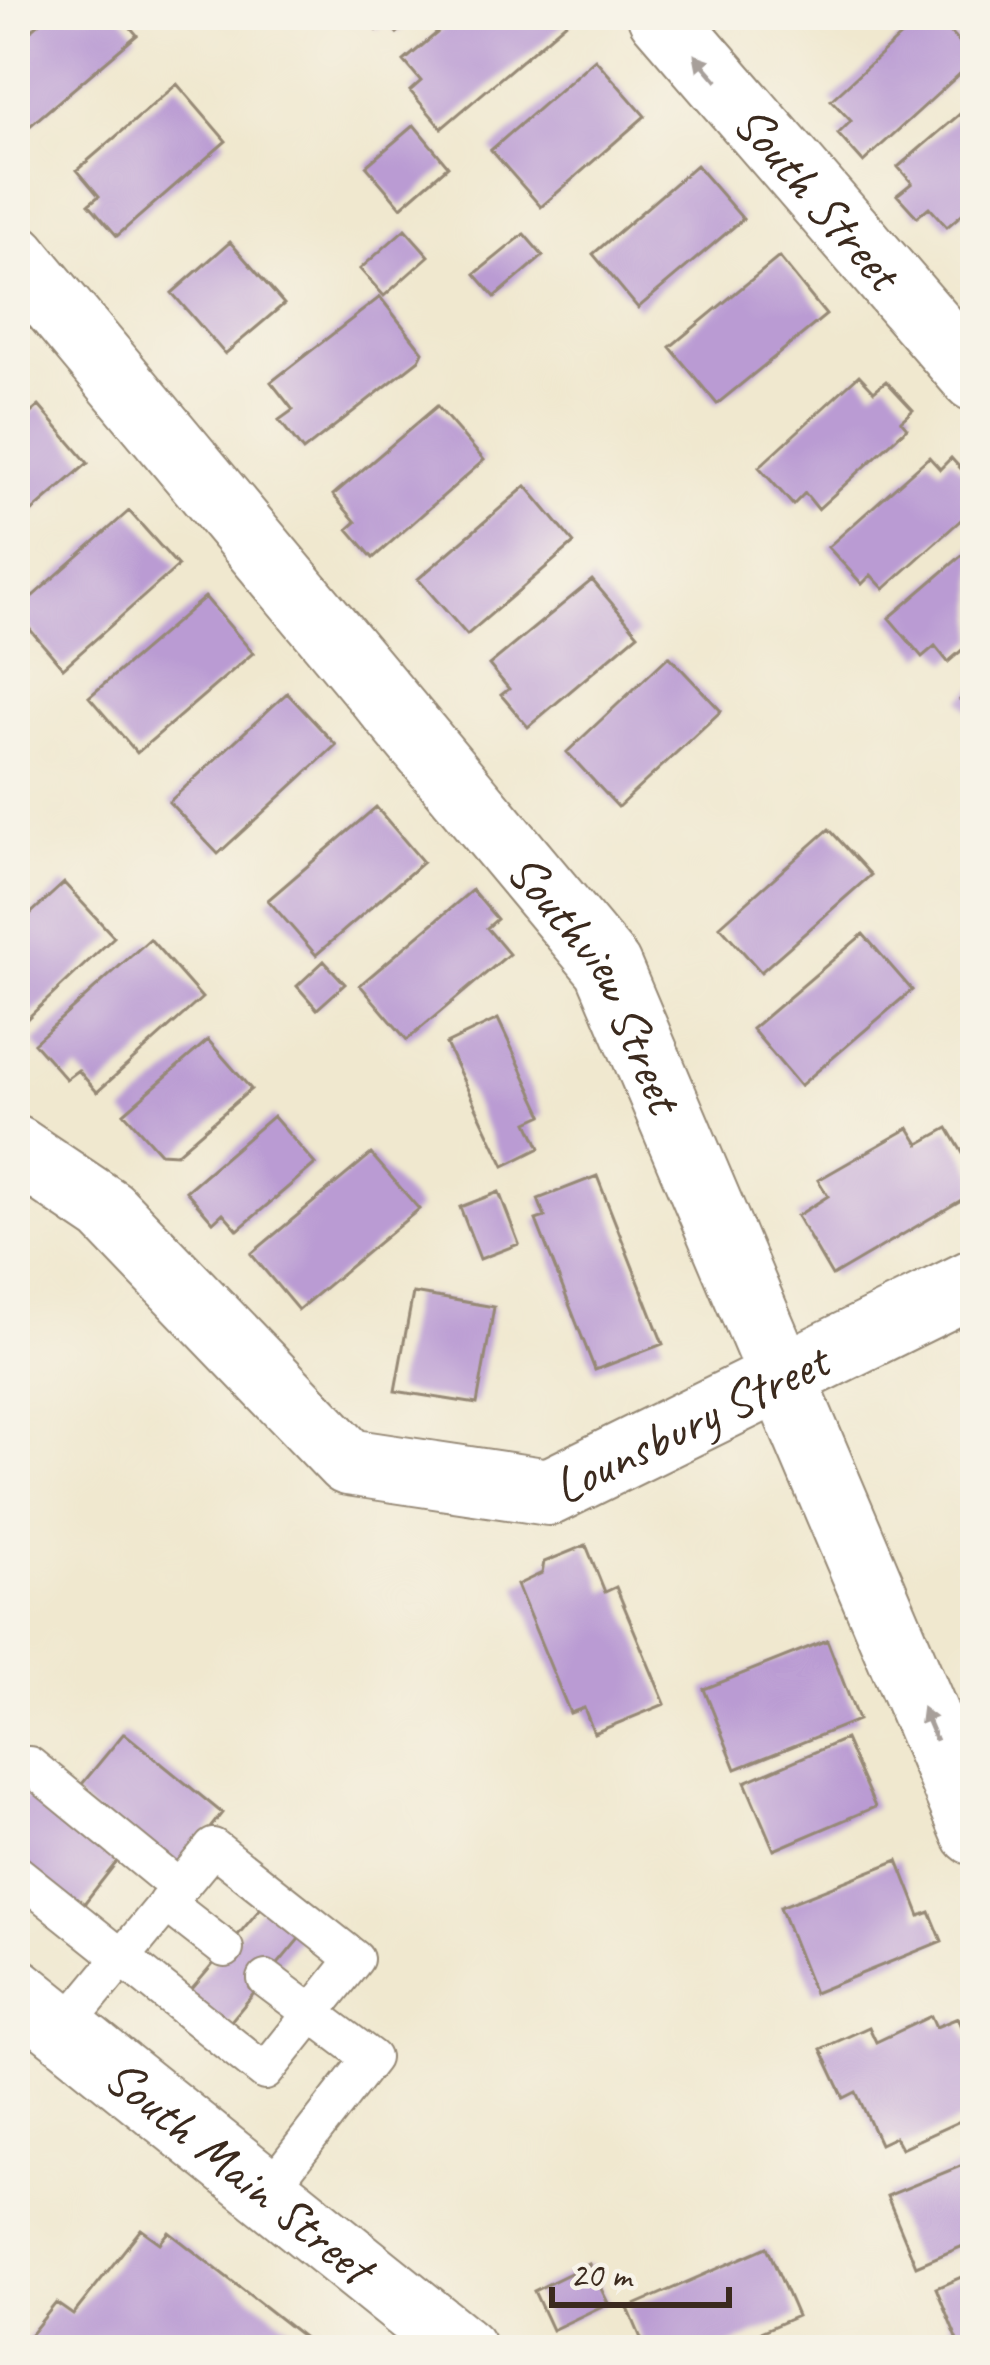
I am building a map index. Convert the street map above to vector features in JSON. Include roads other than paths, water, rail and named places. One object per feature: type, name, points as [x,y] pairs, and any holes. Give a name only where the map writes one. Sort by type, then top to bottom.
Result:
[{"type":"street","name":"South Street","points":[[661,15],[975,378]]},
{"type":"street","name":"Southview Street","points":[[15,256],[608,967],[975,1832]]},
{"type":"street","name":"Lounsbury Street","points":[[15,1148],[107,1211],[348,1462],[549,1492],[975,1282]]},
{"type":"street","name":"South Main Street","points":[[39,2010],[463,2350]]},
{"type":"lane","points":[[20,1766],[173,1896],[225,1949]]},
{"type":"lane","points":[[15,1871],[122,1958],[265,2072],[355,1958],[213,1847],[122,1958],[39,2010]]},
{"type":"lane","points":[[266,1979],[371,2058],[267,2192]]}]
